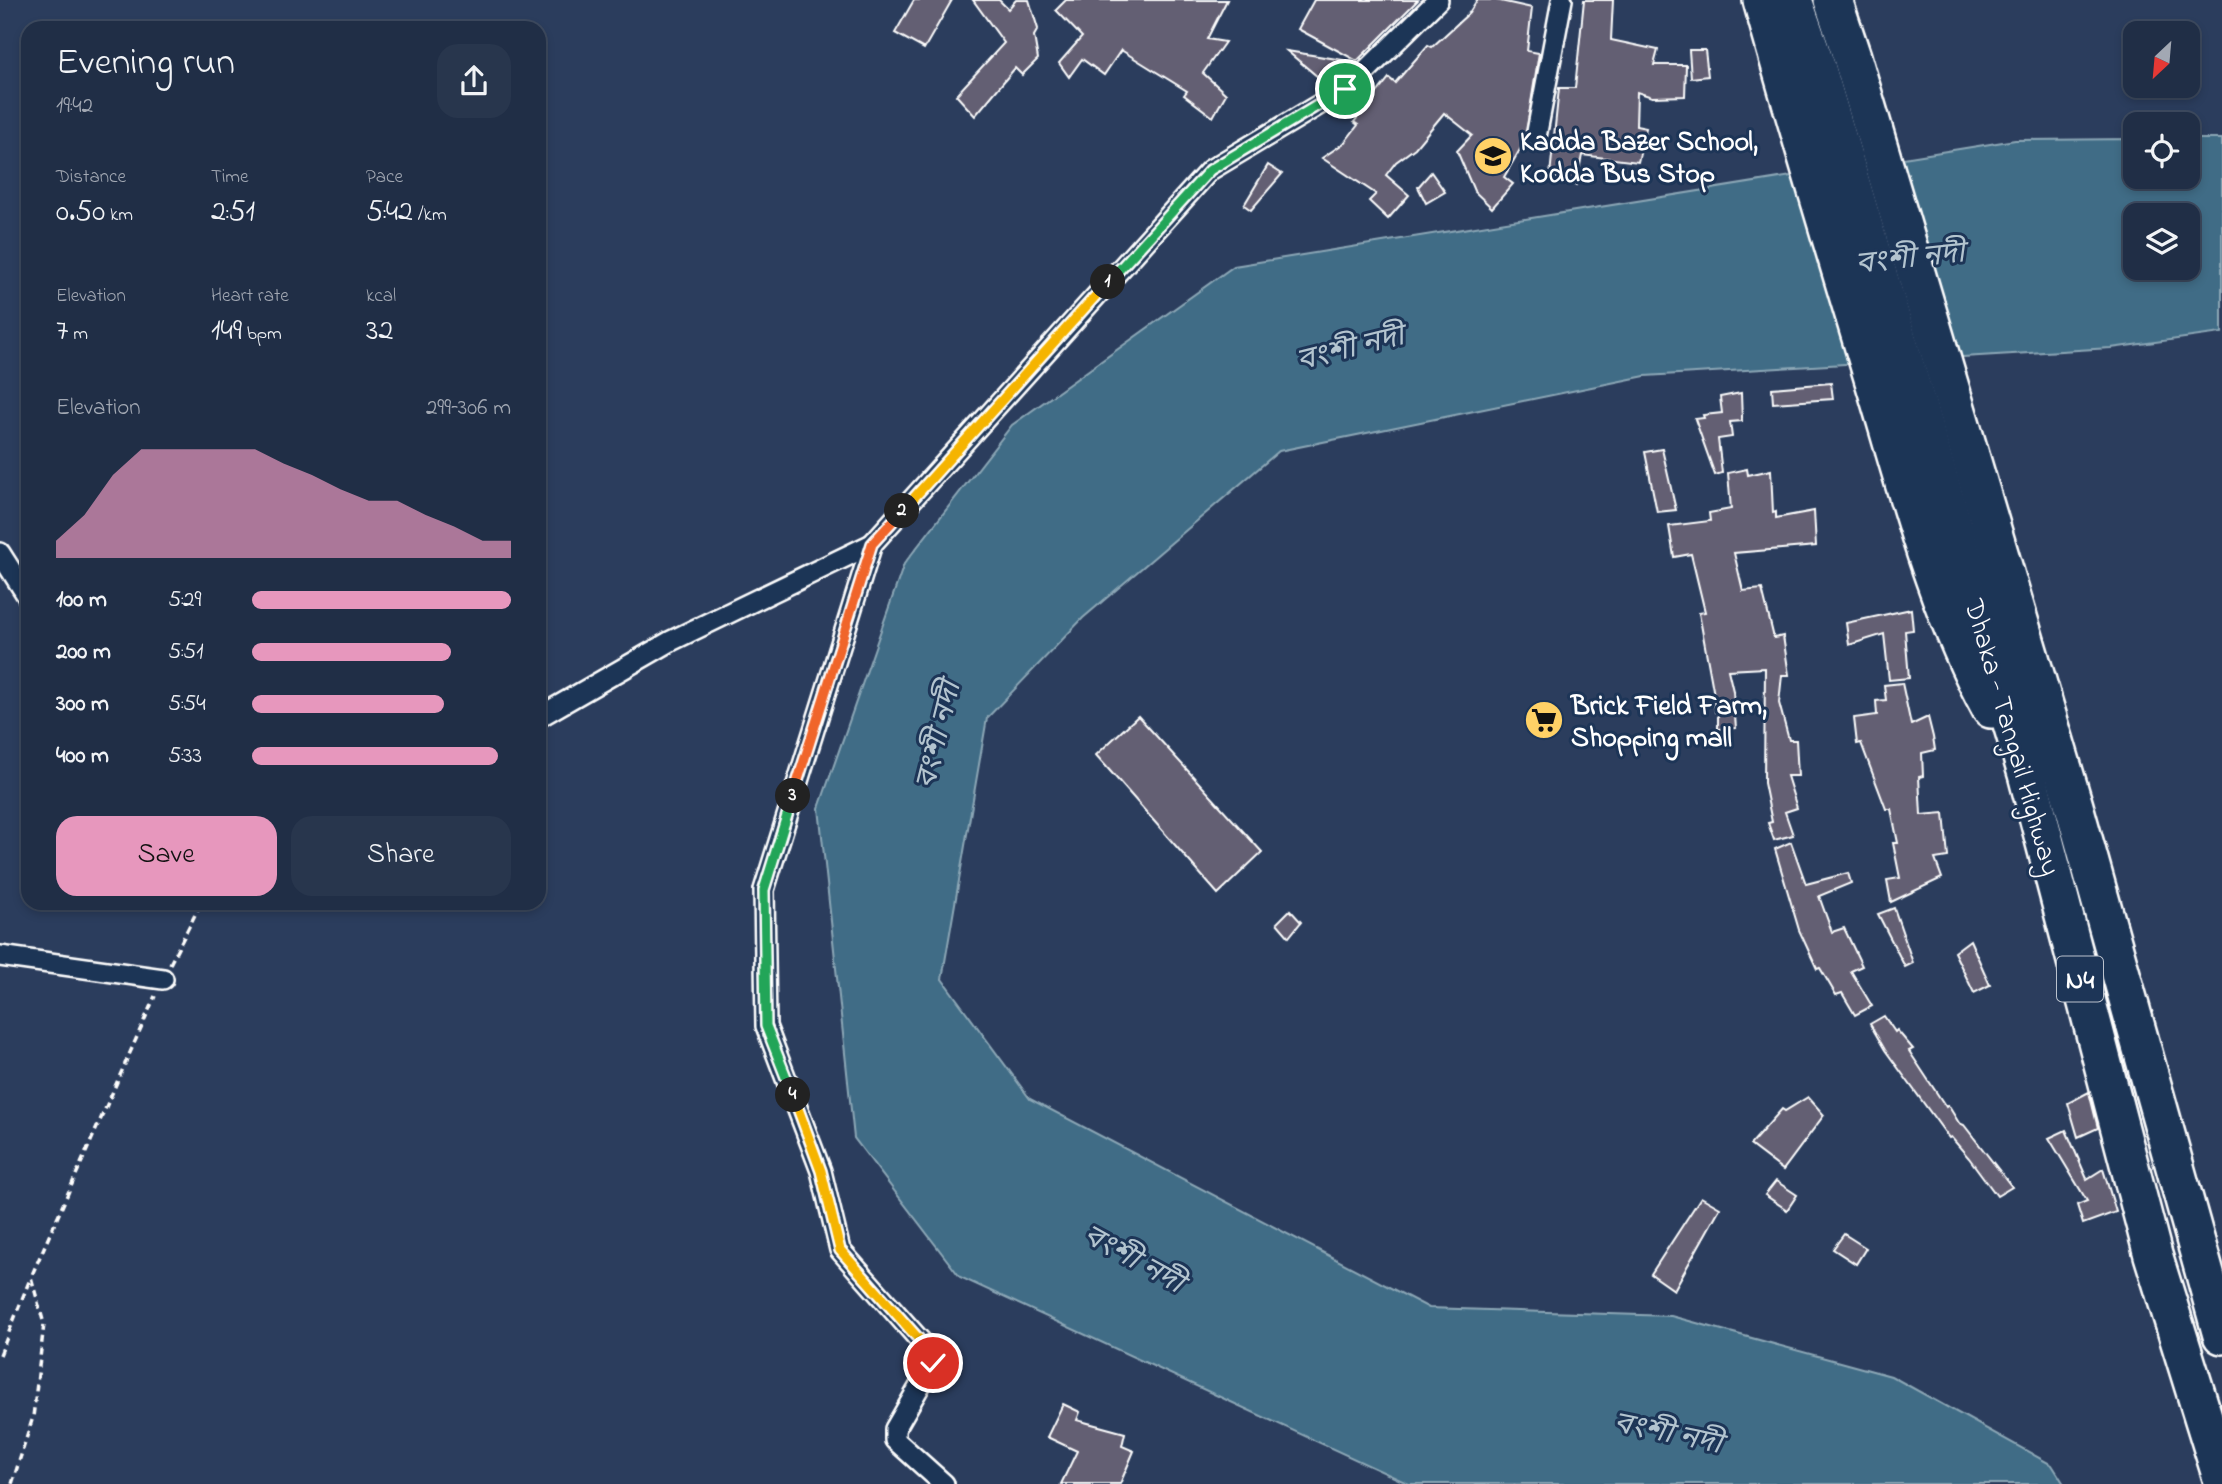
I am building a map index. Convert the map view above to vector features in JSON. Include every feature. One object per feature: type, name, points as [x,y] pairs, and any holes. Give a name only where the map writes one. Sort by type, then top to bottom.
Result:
[{"type":"highway","points":[[1762,0],[1801,76],[1904,483],[1945,609],[1966,660],[2026,774]]},
{"type":"highway","name":"Dhaka - Tangail Highway","points":[[1793,0],[1801,76],[1940,479],[2026,774],[2153,1255],[2222,1478]]},
{"type":"highway","name":"Dhaka - Tangail Highway","points":[[1833,0],[1853,57],[1977,471],[2222,1335]]},
{"type":"street","points":[[546,713],[671,641],[872,544],[1210,170],[1352,85],[1438,0]]},
{"type":"street","points":[[1536,137],[1562,0]]},
{"type":"street","points":[[872,544],[764,890],[766,1026],[821,1171],[840,1250],[932,1354],[933,1363],[895,1429],[895,1440],[944,1484]]},
{"type":"street","points":[[0,553],[21,586]]},
{"type":"street","points":[[0,956],[163,979]]},
{"type":"path","points":[[0,1355],[31,1277],[163,979],[198,910]]},
{"type":"path","points":[[12,1484],[33,1417],[44,1324],[31,1277]]},
{"type":"water","name":"বংশী নদী","points":[[2123,139],[2123,189],[2200,189],[2200,139],[2222,139],[2222,333],[2111,348],[1645,376],[1279,451],[1083,618],[987,718],[942,979],[1030,1099],[1429,1308],[1671,1316],[1891,1376],[2052,1465],[2064,1484],[1409,1484],[960,1277],[854,1138],[819,808],[904,564],[1012,425],[1234,266],[2015,140]]},
{"type":"building","points":[[914,0],[952,0],[924,49],[895,33]]},
{"type":"building","points":[[973,0],[999,0],[1008,9],[1016,0],[1029,0],[1038,29],[1034,36],[1038,59],[1022,75],[1015,68],[975,116],[956,95],[1004,43]]},
{"type":"building","points":[[1066,0],[1227,0],[1207,39],[1225,42],[1203,73],[1226,94],[1213,117],[1184,95],[1187,91],[1121,50],[1104,75],[1082,59],[1069,77],[1059,63],[1082,37],[1056,10]]},
{"type":"building","points":[[1314,0],[1418,0],[1357,61],[1298,29]]},
{"type":"building","points":[[1477,0],[1496,0],[1532,8],[1527,51],[1539,53],[1525,141],[1504,177],[1513,184],[1492,208],[1474,191],[1457,151],[1472,135],[1444,113],[1415,148],[1396,162],[1386,175],[1409,195],[1388,219],[1369,201],[1376,194],[1322,158],[1344,143],[1358,125],[1354,122],[1389,78],[1395,83],[1428,45],[1432,47],[1469,13]]},
{"type":"building","points":[[1584,0],[1613,0],[1611,40],[1658,50],[1654,65],[1686,65],[1685,96],[1652,97],[1637,92],[1636,126],[1646,128],[1638,162],[1582,155],[1576,185],[1550,175],[1559,88],[1575,88]]},
{"type":"building","points":[[1689,50],[1705,50],[1708,76],[1691,78]]},
{"type":"building","points":[[1287,51],[1343,60],[1324,82]]},
{"type":"building","points":[[1268,165],[1282,174],[1251,210],[1244,205]]},
{"type":"building","points":[[1431,172],[1445,192],[1426,203],[1418,187]]},
{"type":"building","points":[[1831,383],[1833,399],[1773,403],[1772,388]]},
{"type":"building","points":[[1741,393],[1742,421],[1730,422],[1732,437],[1718,439],[1722,473],[1715,475],[1695,419],[1704,418],[1703,415],[1722,413],[1720,397]]},
{"type":"building","points":[[1662,449],[1676,510],[1657,512],[1645,452]]},
{"type":"building","points":[[1747,469],[1748,475],[1771,470],[1773,513],[1776,512],[1776,518],[1814,511],[1816,546],[1734,553],[1743,591],[1762,589],[1774,638],[1783,636],[1789,675],[1782,675],[1779,703],[1789,740],[1796,740],[1798,776],[1787,776],[1797,808],[1785,812],[1793,835],[1774,840],[1768,823],[1772,822],[1764,783],[1765,668],[1728,670],[1736,728],[1718,729],[1718,712],[1715,712],[1699,613],[1705,612],[1691,554],[1674,557],[1669,526],[1710,521],[1709,513],[1731,509],[1728,473]]},
{"type":"building","points":[[1911,609],[1913,630],[1905,631],[1909,678],[1889,680],[1884,634],[1849,645],[1846,623]]},
{"type":"building","points":[[1902,683],[1911,725],[1928,717],[1935,750],[1922,753],[1923,776],[1919,777],[1921,815],[1944,813],[1948,857],[1935,859],[1942,878],[1891,902],[1887,880],[1900,878],[1893,843],[1898,843],[1891,809],[1886,809],[1861,743],[1857,744],[1854,718],[1877,715],[1876,701],[1886,700],[1884,685]]},
{"type":"building","points":[[1138,716],[1262,852],[1218,894],[1096,755]]},
{"type":"building","points":[[1791,842],[1806,884],[1848,873],[1851,883],[1819,896],[1832,932],[1844,928],[1862,966],[1851,971],[1872,1006],[1855,1015],[1842,993],[1836,995],[1820,968],[1817,969],[1799,930],[1775,849]]},
{"type":"building","points":[[1894,908],[1913,963],[1905,967],[1878,914]]},
{"type":"building","points":[[1290,910],[1301,922],[1289,937],[1277,923]]},
{"type":"building","points":[[1970,940],[1990,985],[1974,993],[1954,952]]},
{"type":"building","points":[[1884,1016],[1895,1032],[1897,1030],[1913,1049],[1909,1051],[1946,1107],[1948,1105],[1959,1123],[1964,1125],[2012,1187],[1997,1196],[1969,1158],[1951,1137],[1949,1138],[1885,1050],[1870,1024]]},
{"type":"building","points":[[2089,1092],[2098,1128],[2078,1137],[2068,1103]]},
{"type":"building","points":[[1808,1097],[1824,1115],[1783,1170],[1750,1145],[1782,1109],[1785,1111]]},
{"type":"building","points":[[2066,1130],[2087,1179],[2103,1169],[2116,1212],[2083,1224],[2077,1205],[2087,1201],[2049,1138]]},
{"type":"building","points":[[1776,1181],[1797,1195],[1787,1210],[1765,1195]]},
{"type":"building","points":[[1701,1197],[1720,1208],[1674,1290],[1651,1274]]},
{"type":"building","points":[[1844,1234],[1866,1248],[1856,1264],[1833,1249]]},
{"type":"building","points":[[1063,1404],[1080,1412],[1077,1420],[1125,1433],[1122,1446],[1134,1451],[1120,1484],[1061,1484],[1077,1451],[1047,1437]]},
{"type":"place","name":"Kadda Bazer School, Kodda Bus Stop","points":[[1493,156]]},
{"type":"place","name":"Brick Field Farm, Shopping mall","points":[[1544,720]]},
{"type":"route","points":[[933,1363],[932,1354],[840,1250],[821,1171],[766,1026],[764,890],[872,544],[1210,170],[1345,89]]}]
